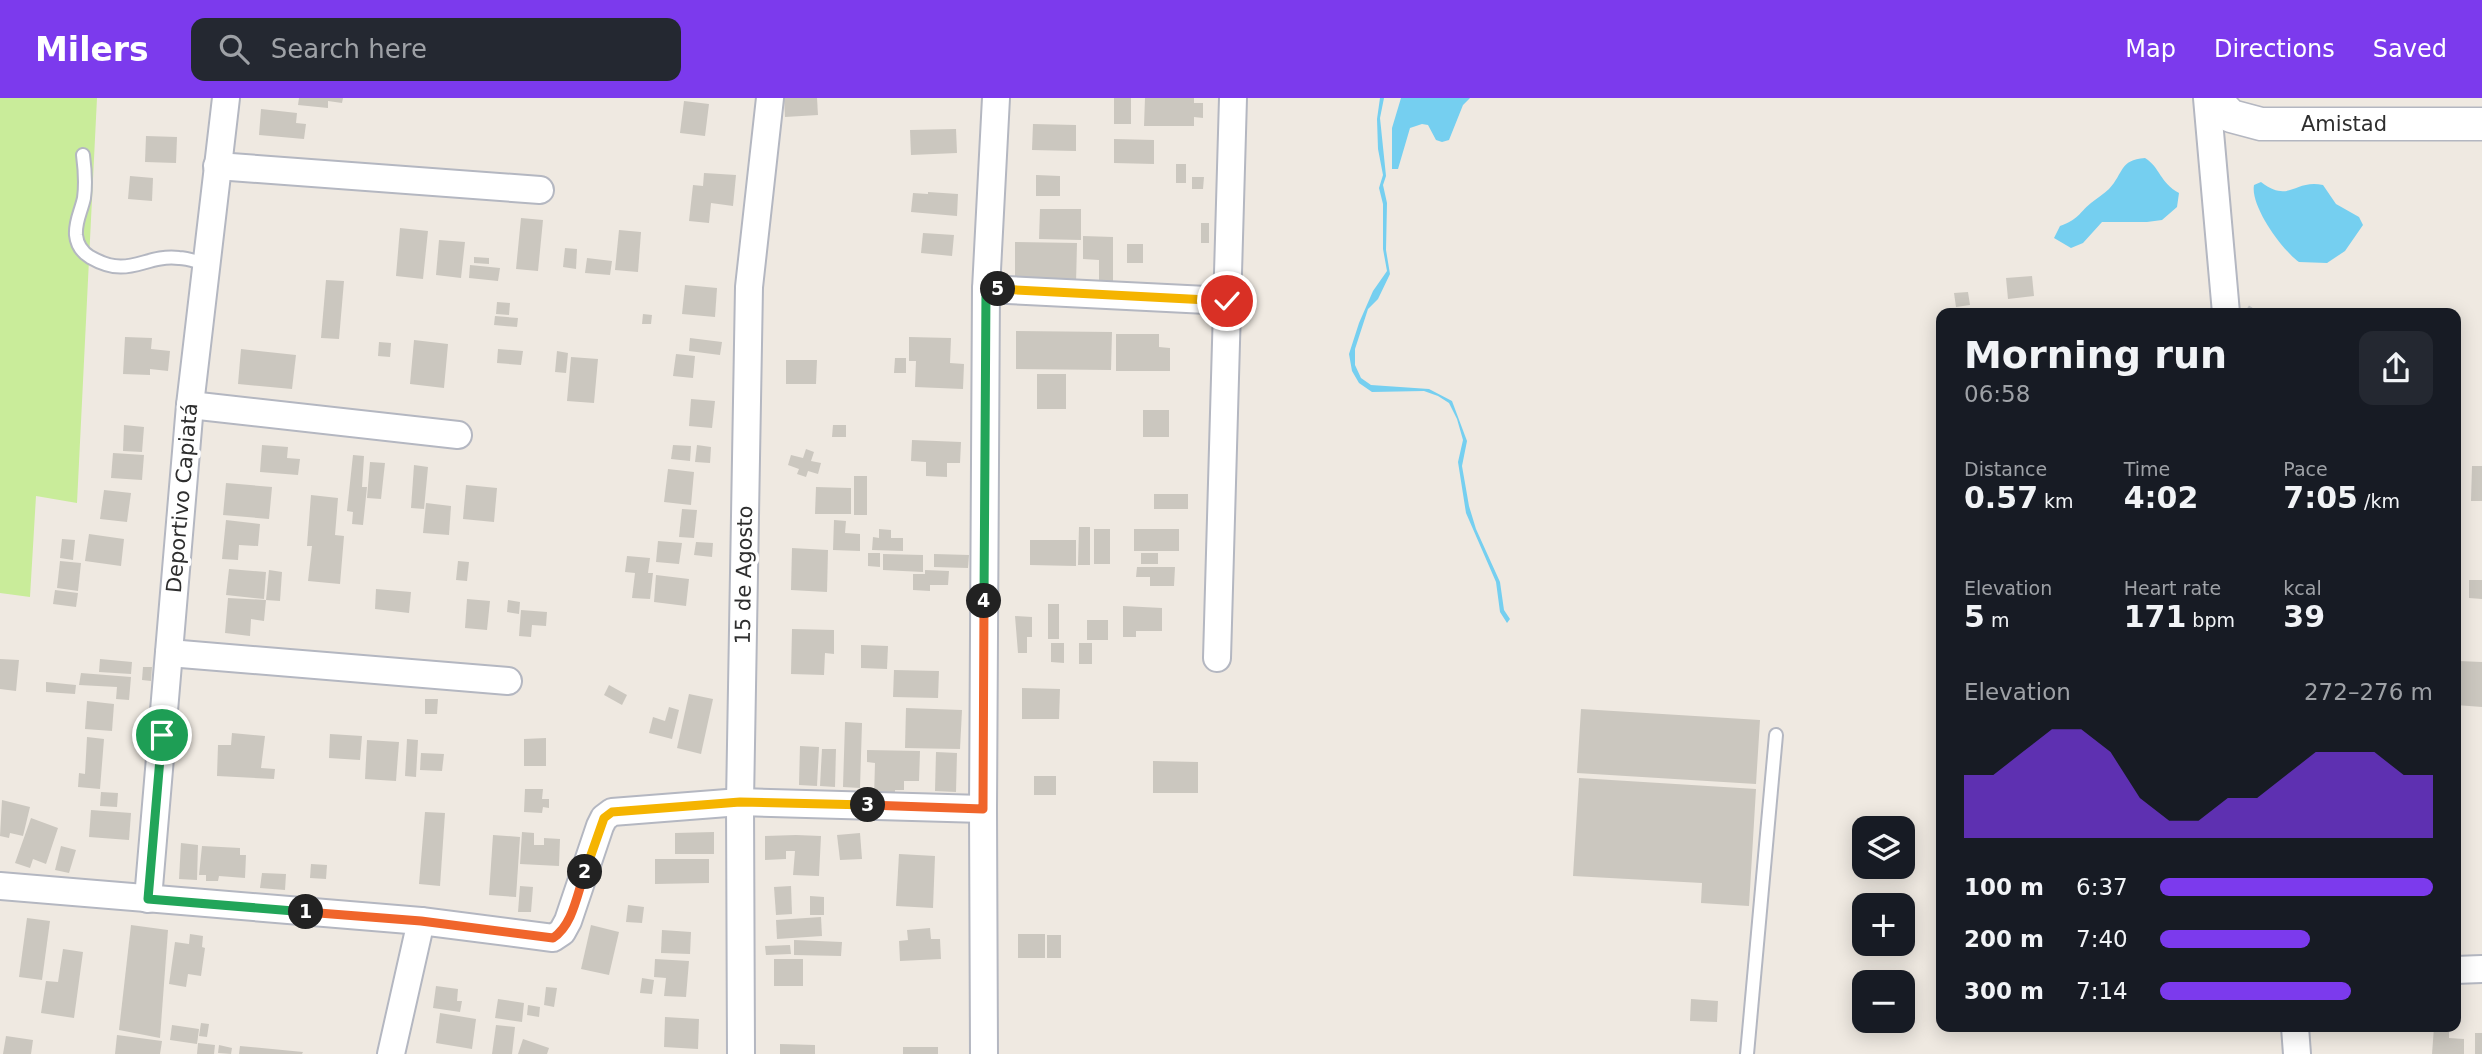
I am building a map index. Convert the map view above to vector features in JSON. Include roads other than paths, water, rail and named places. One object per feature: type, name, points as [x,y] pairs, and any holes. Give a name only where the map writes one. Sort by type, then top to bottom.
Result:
[{"type":"street","name":"Deportivo Capiatá","points":[[148,899],[190,405],[226,98]]},
{"type":"street","name":"15 de Agosto","points":[[740,1054],[740,802],[749,287],[770,98]]},
{"type":"street","points":[[984,1054],[986,289],[996,98]]},
{"type":"street","points":[[1217,658],[1233,98]]},
{"type":"street","points":[[2207,98],[2226,308]]},
{"type":"street","name":"Amistad","points":[[2214,98],[2231,116],[2261,124],[2482,124]]},
{"type":"street","points":[[217,166],[540,190]]},
{"type":"street","points":[[986,289],[1227,301]]},
{"type":"street","points":[[190,405],[458,435]]},
{"type":"street","points":[[169,653],[508,681]]},
{"type":"street","points":[[0,886],[421,921],[553,938],[562,932],[568,921],[600,826],[604,818],[612,812],[740,802],[983,809]]},
{"type":"street","points":[[391,1054],[421,921]]},
{"type":"street","points":[[2461,970],[2482,969]]},
{"type":"street","points":[[2295,1032],[2297,1054]]},
{"type":"lane","points":[[83,155],[86,182],[75,224],[76,240],[83,253],[112,268],[179,258],[206,264]]},
{"type":"lane","points":[[1747,1054],[1776,735]]},
{"type":"water","points":[[1380,98],[1384,98],[1380,118],[1386,176],[1383,185],[1387,203],[1386,250],[1390,274],[1378,299],[1368,309],[1355,349],[1355,365],[1361,378],[1371,385],[1429,389],[1452,401],[1467,441],[1462,466],[1469,506],[1476,529],[1500,582],[1504,610],[1510,619],[1507,623],[1500,612],[1496,582],[1466,513],[1458,462],[1463,440],[1449,403],[1424,391],[1372,392],[1359,383],[1352,371],[1349,354],[1359,323],[1373,291],[1387,271],[1383,249],[1383,204],[1379,188],[1383,175],[1378,149],[1377,119]]},
{"type":"water","points":[[1401,98],[1470,98],[1463,105],[1449,140],[1436,140],[1428,125],[1410,128],[1398,169],[1392,169],[1392,128]]},
{"type":"water","points":[[2145,158],[2168,185],[2179,193],[2177,207],[2162,220],[2102,222],[2083,243],[2071,248],[2054,238],[2060,226],[2075,219],[2109,189],[2126,164]]},
{"type":"water","points":[[2261,182],[2279,191],[2305,185],[2323,185],[2336,204],[2359,217],[2363,225],[2345,251],[2327,263],[2299,262],[2276,238],[2262,215],[2254,194],[2254,185]]}]
